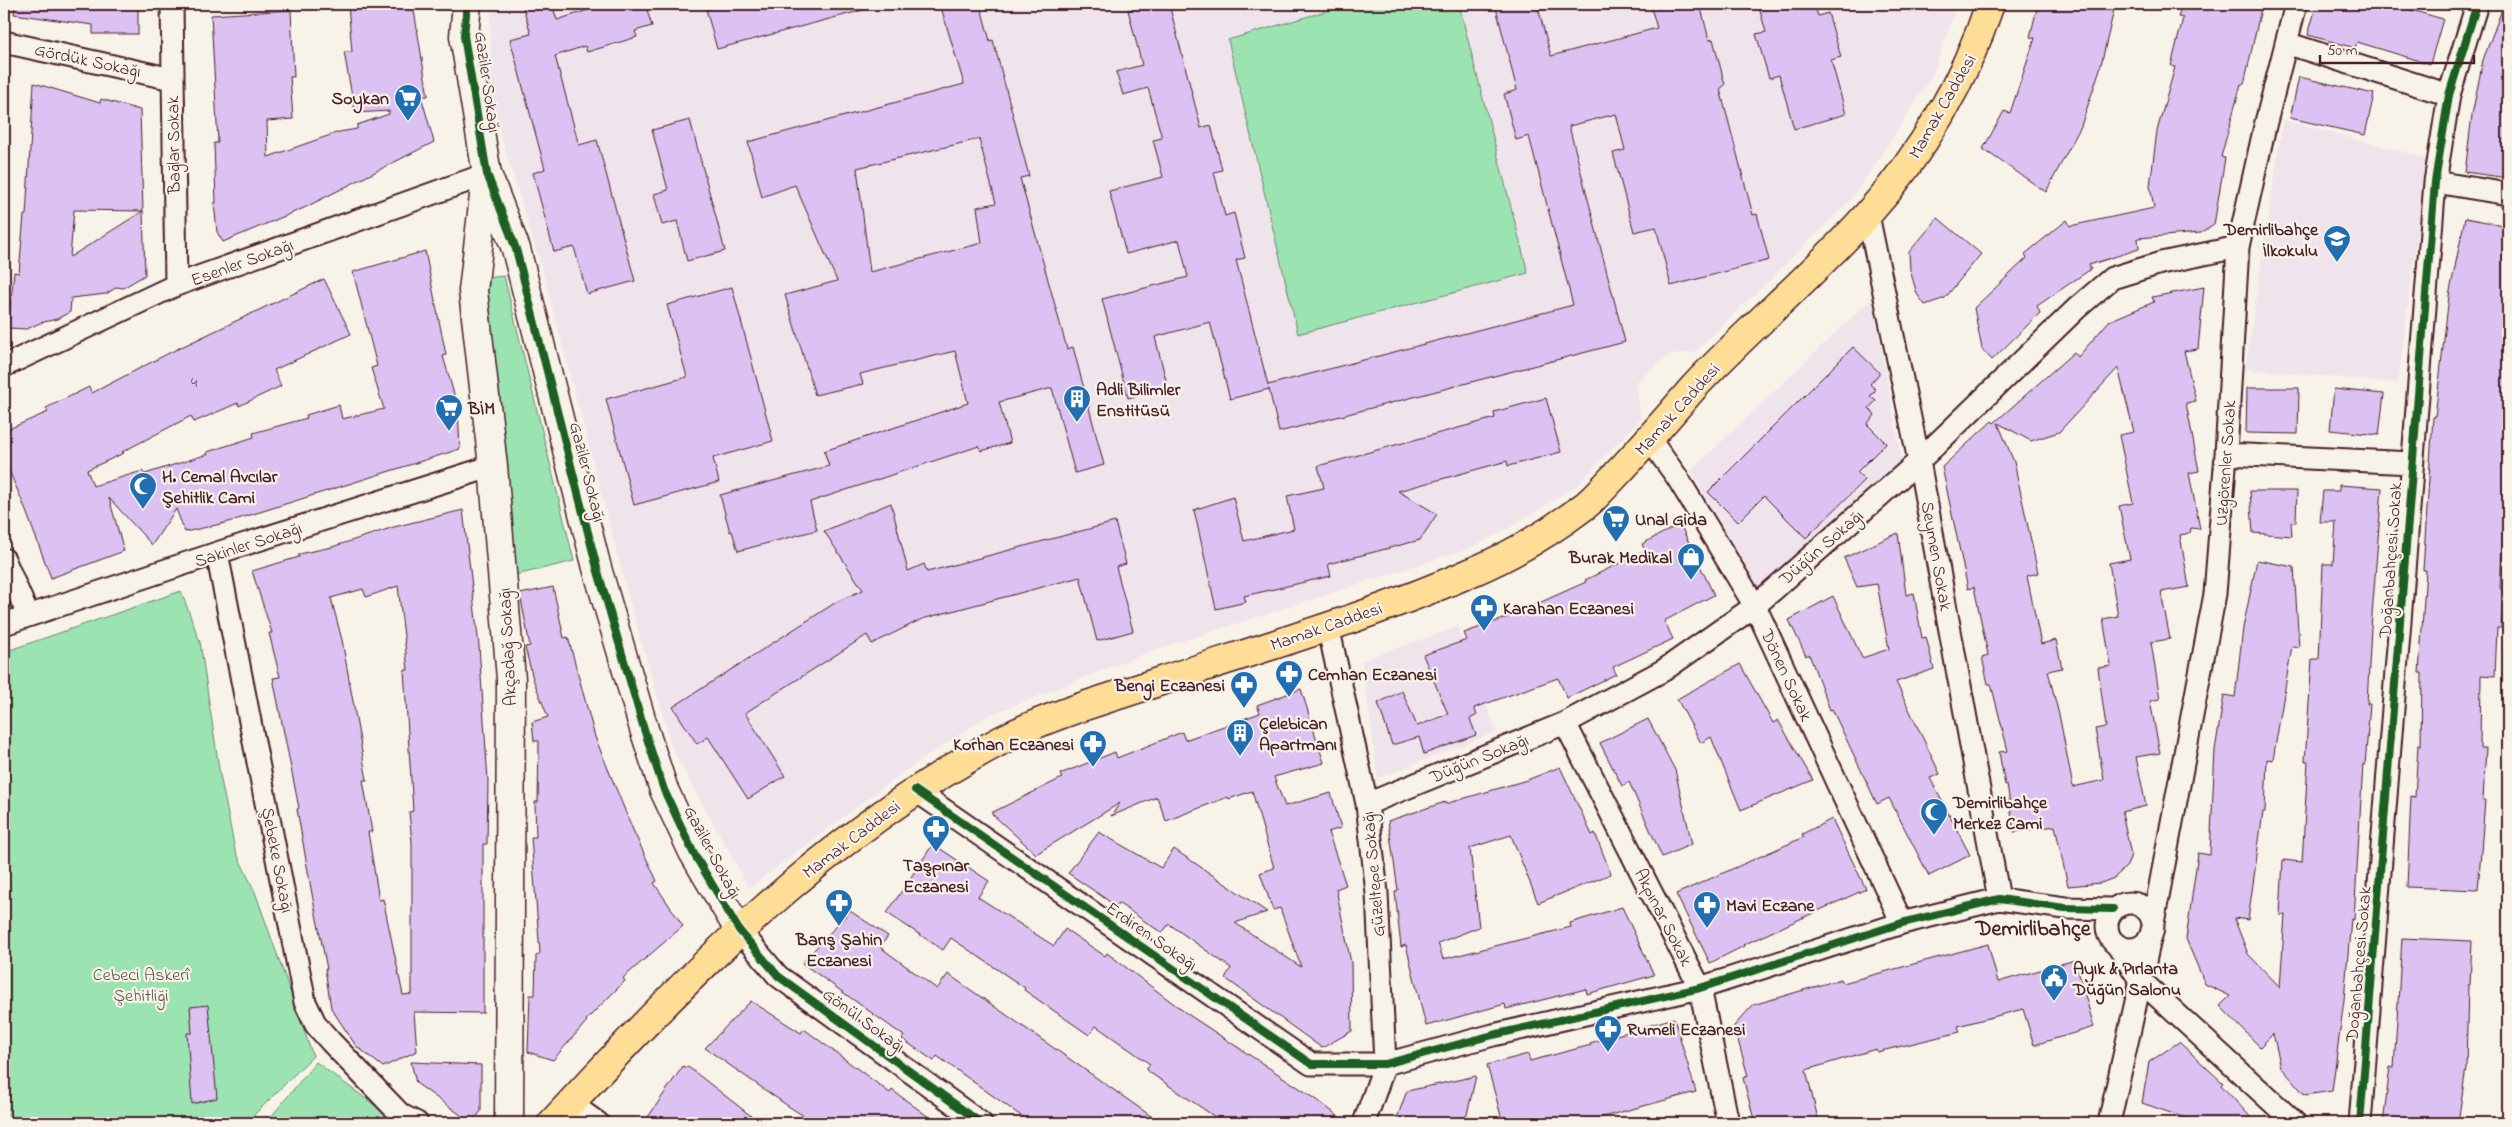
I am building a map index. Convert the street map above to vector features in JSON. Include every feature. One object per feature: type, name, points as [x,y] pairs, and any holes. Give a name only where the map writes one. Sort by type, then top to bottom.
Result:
[{"type":"main road","name":"Mamak Caddesi","points":[[552,1123],[739,930],[834,848],[915,790],[1005,738],[1075,710],[1328,626],[1476,571],[1522,547],[1588,504],[1650,440],[1694,388],[1868,215],[1904,171],[1943,109],[1977,44],[1990,4]]},
{"type":"street","name":"Bağlar Sokak","points":[[172,4],[176,286]]},
{"type":"street","name":"Gaziler Sokağı","points":[[467,4],[464,36],[487,174],[516,249],[597,568],[644,729],[664,790],[693,852],[739,930]]},
{"type":"street","name":"Uzgörenler Sokak","points":[[2109,1123],[2161,886],[2215,594],[2226,454],[2238,247],[2296,4]]},
{"type":"street","name":"Doğanbahçesi Sokak","points":[[2360,1123],[2435,182],[2449,95],[2477,4]]},
{"type":"street","name":"Gördük Sokağı","points":[[4,42],[172,79]]},
{"type":"street","points":[[2286,43],[2449,95]]},
{"type":"street","name":"Esenler Sokağı","points":[[4,366],[176,286],[487,174]]},
{"type":"street","name":"Akçadağ Sokağı","points":[[487,174],[473,290],[493,466],[511,679],[509,1123]]},
{"type":"street","points":[[2435,182],[2508,194]]},
{"type":"street","name":"Seymen Sokak","points":[[1868,215],[1919,461],[1999,899]]},
{"type":"street","name":"Düğün Sokağı","points":[[1366,804],[1565,723],[1664,670],[1755,606],[1919,461],[2077,308],[2112,278],[2161,263],[2238,247]]},
{"type":"street","name":"Dönen Sokak","points":[[1650,440],[1677,477],[1755,606],[1902,923]]},
{"type":"street","points":[[2226,454],[2412,463]]},
{"type":"street","name":"Sakinler Sokağı","points":[[4,624],[218,553],[493,466]]},
{"type":"street","name":"Şebeke Sokağı","points":[[218,553],[305,1002],[316,1025],[331,1042],[401,1115],[417,1123]]},
{"type":"street","points":[[4,560],[28,615]]},
{"type":"street","name":"Güzeltepe Sokağı","points":[[1328,626],[1366,804],[1377,893],[1385,1064],[1364,1123]]},
{"type":"street","name":"Akpınar Sokak","points":[[1565,723],[1700,988],[1728,1123]]},
{"type":"street","name":"Erdiren Sokağı","points":[[915,790],[1311,1064],[1385,1064],[1493,1035],[1700,988],[1902,923],[1999,899]]},
{"type":"street","points":[[2161,886],[2120,906],[2107,924],[2114,942],[2140,980],[2295,1123]]},
{"type":"street","points":[[1999,899],[2065,908],[2120,906],[2134,903],[2147,910],[2152,927],[2145,943],[2139,947],[2124,948],[2065,908]]},
{"type":"street","name":"Gönül Sokağı","points":[[739,930],[778,976],[981,1123]]},
{"type":"street","points":[[570,1103],[598,1123]]},
{"type":"shaded area","points":[[491,4],[1957,4],[1933,74],[1882,154],[1847,204],[1695,352],[1669,355],[1636,382],[1641,418],[1578,485],[1507,529],[1468,549],[1149,652],[987,716],[899,775],[749,888],[673,750],[627,592],[544,276],[490,100]]},
{"type":"shaded area","name":"Demirlibahçe İlkokulu","points":[[2283,120],[2427,158],[2398,383],[2245,369]]},
{"type":"shaded area","points":[[1872,298],[1902,460],[1759,591],[1691,471]]},
{"type":"shaded area","points":[[1458,627],[1496,732],[1378,778],[1362,660]]},
{"type":"green space","points":[[1350,4],[1457,4],[1460,9],[1528,273],[1298,334],[1228,40]]},
{"type":"green space","points":[[504,276],[574,561],[512,576],[483,278]]},
{"type":"green space","name":"Cebeci Askerî Şehitliği","points":[[181,591],[200,642],[220,775],[235,850],[255,892],[313,1056],[246,1123],[4,1123],[4,652]]},
{"type":"green space","points":[[316,1062],[399,1123],[266,1123]]},
{"type":"building","points":[[15,4],[138,4],[138,34],[93,34],[93,25],[14,14]]},
{"type":"building","points":[[348,4],[413,4],[428,96],[421,96],[434,142],[304,208],[223,242],[217,232],[214,203],[216,203],[214,143],[218,143],[211,15],[291,10],[294,77],[290,77],[293,119],[267,121],[268,157],[339,132],[357,129],[357,125],[389,114],[389,111],[355,113],[344,52],[352,52]]},
{"type":"building","points":[[522,4],[552,4],[557,20],[607,4],[645,4],[652,26],[635,31],[637,37],[587,52],[585,46],[555,56],[579,145],[597,140],[635,281],[587,294],[574,247],[554,252],[533,173],[545,169],[510,39],[531,34]]},
{"type":"building","points":[[724,4],[866,4],[867,9],[717,49],[706,9]]},
{"type":"building","points":[[940,4],[980,4],[990,41],[993,40],[1029,176],[1020,178],[1067,349],[1073,347],[1104,465],[1075,473],[1052,388],[999,402],[1010,443],[981,451],[979,446],[810,502],[817,530],[738,551],[732,531],[730,532],[720,495],[829,466],[824,451],[968,403],[955,351],[860,374],[863,384],[815,395],[785,295],[837,281],[795,185],[762,197],[748,142],[964,84]],"holes":[[[979,139],[996,203],[977,207],[982,243],[870,272],[857,168]]]},
{"type":"building","points":[[1151,4],[1169,4],[1201,128],[1211,125],[1222,170],[1214,172],[1225,216],[1234,213],[1245,258],[1236,260],[1268,385],[1573,305],[1529,136],[1516,140],[1504,94],[1517,90],[1495,4],[1537,4],[1551,56],[1657,28],[1650,4],[1700,4],[1709,40],[1713,39],[1725,85],[1720,89],[1753,215],[1757,214],[1769,260],[1671,286],[1656,227],[1634,232],[1613,153],[1625,150],[1616,114],[1569,126],[1625,342],[1279,432],[1269,389],[1230,399],[1210,322],[1155,337],[1168,388],[1128,398],[1102,299],[1188,277],[1179,240],[1126,254],[1109,191],[1163,177],[1153,140],[1162,138],[1148,88],[1123,95],[1116,72],[1142,65],[1128,10]]},
{"type":"building","points":[[1758,4],[1814,4],[1818,16],[1828,13],[1841,57],[1831,60],[1846,114],[1794,129],[1779,75],[1769,78],[1756,34],[1766,32]]},
{"type":"building","points":[[2038,4],[2087,4],[2114,10],[2100,69],[2081,126],[2046,192],[1983,149],[2004,111],[2010,113],[2035,38],[2030,37]]},
{"type":"building","points":[[2182,4],[2262,4],[2244,84],[2241,84],[2221,157],[2225,158],[2214,225],[2201,233],[2138,238],[2139,249],[2089,265],[2091,269],[2037,306],[2040,313],[1992,360],[1982,349],[1974,308],[2027,258],[2025,254],[2067,220],[2070,226],[2154,208],[2150,186],[2157,131],[2175,67],[2171,66],[2183,18],[2178,17]]},
{"type":"building","points":[[2317,4],[2390,4],[2443,19],[2430,64],[2357,42],[2355,48],[2308,35]]},
{"type":"building","points":[[2504,4],[2508,4],[2508,178],[2465,172],[2472,115],[2483,60]]},
{"type":"building","points":[[2299,77],[2374,94],[2365,135],[2290,118]]},
{"type":"building","points":[[34,83],[100,103],[101,99],[140,110],[145,275],[123,288],[117,287],[106,294],[71,298],[70,312],[57,319],[40,323],[27,329],[8,328],[14,272],[19,273],[24,215],[26,215]],"holes":[[[74,210],[143,211],[70,257]]]},
{"type":"building","points":[[690,120],[725,251],[687,261],[677,221],[662,225],[654,194],[668,190],[652,130]]},
{"type":"building","points":[[1938,218],[1981,254],[1945,298],[1925,305],[1917,294],[1910,270],[1909,252]]},
{"type":"building","points":[[2465,218],[2508,226],[2508,449],[2500,588],[2504,588],[2501,628],[2497,628],[2495,676],[2481,675],[2480,748],[2486,748],[2483,800],[2485,800],[2478,890],[2407,887],[2411,796],[2415,797],[2418,745],[2421,746],[2422,673],[2419,673],[2426,570],[2423,570],[2433,417],[2435,417],[2449,296]]},
{"type":"building","points":[[425,251],[446,355],[443,356],[458,408],[460,449],[225,523],[185,532],[176,509],[152,545],[109,498],[124,551],[51,578],[23,503],[4,459],[4,431],[48,412],[46,408],[89,387],[92,393],[171,352],[324,279],[351,334],[274,370],[281,386],[239,406],[238,403],[194,422],[191,416],[122,452],[124,453],[87,470],[93,486],[142,471],[145,474],[208,454],[207,452],[254,437],[253,433],[307,418],[306,415],[339,405],[342,419],[384,409],[371,368],[377,366],[353,272]]},
{"type":"building","points":[[732,287],[773,441],[713,458],[719,482],[634,505],[606,399],[687,377],[667,305]]},
{"type":"building","points":[[2204,287],[2198,349],[2184,351],[2196,401],[2186,403],[2199,471],[2189,473],[2200,529],[2191,528],[2190,533],[2180,535],[2189,587],[2161,592],[2170,639],[2151,642],[2160,699],[2150,701],[2160,753],[2136,757],[2146,806],[2122,812],[2131,855],[2127,866],[2114,878],[2101,883],[2068,886],[2055,826],[2014,832],[2007,784],[2005,785],[1999,752],[2008,751],[1991,684],[1988,684],[1982,657],[1988,655],[1974,587],[1968,589],[1942,467],[1992,421],[1994,423],[2074,352],[2078,357],[2109,321],[2154,302],[2152,297]],"holes":[[[2118,368],[2134,432],[2119,435],[2133,503],[2119,506],[2130,559],[2109,563],[2118,616],[2103,619],[2111,666],[2098,668],[2106,727],[2095,729],[2104,780],[2073,787],[2060,719],[2048,671],[2062,668],[2056,640],[2041,644],[2027,576],[2038,573],[2014,462],[1998,423],[2031,441],[2059,432]]]},
{"type":"building","points":[[1853,347],[1880,373],[1870,384],[1876,390],[1870,396],[1876,401],[1869,408],[1875,415],[1867,424],[1886,443],[1857,472],[1865,480],[1806,538],[1764,496],[1738,522],[1708,492]]},
{"type":"building","points":[[2247,388],[2299,388],[2298,434],[2246,433]]},
{"type":"building","points":[[2334,389],[2384,394],[2379,435],[2330,430]]},
{"type":"building","points":[[1546,398],[1561,452],[1508,466],[1507,461],[1398,491],[1437,514],[1420,540],[1328,564],[1331,576],[1244,596],[1246,602],[1216,609],[1194,510],[1233,497],[1244,541],[1294,529],[1287,496],[1324,488],[1318,466],[1495,418],[1494,412]]},
{"type":"building","points":[[2339,485],[2382,488],[2371,628],[2367,704],[2370,704],[2365,765],[2363,764],[2354,920],[2351,919],[2344,1000],[2332,1091],[2305,1095],[2281,1067],[2273,1034],[2260,1047],[2220,1006],[2230,996],[2205,984],[2186,939],[2198,853],[2210,855],[2215,750],[2224,695],[2235,697],[2243,628],[2257,560],[2294,567],[2299,647],[2292,646],[2273,760],[2267,759],[2265,812],[2263,812],[2248,920],[2234,918],[2248,954],[2280,987],[2285,915],[2280,915],[2283,860],[2302,862],[2308,761],[2305,761],[2312,659],[2319,659],[2323,564],[2333,564],[2336,522],[2320,522],[2323,491],[2339,491]]},
{"type":"building","points":[[2250,491],[2297,491],[2296,522],[2291,522],[2292,536],[2253,533]]},
{"type":"building","points":[[891,503],[908,571],[924,564],[927,572],[1115,522],[1126,564],[1116,567],[1133,631],[1097,641],[1080,577],[922,619],[872,644],[867,635],[745,713],[785,776],[748,799],[708,737],[697,744],[673,707],[838,601],[863,590],[824,531]]},
{"type":"building","points":[[463,510],[479,646],[488,781],[487,844],[483,844],[483,1013],[414,1012],[417,1051],[383,1067],[356,1046],[331,1008],[325,969],[327,969],[297,809],[299,808],[273,678],[280,677],[269,633],[272,633],[252,571],[299,557],[299,554],[332,547],[394,527]],"holes":[[[398,586],[408,670],[404,670],[413,811],[409,812],[412,842],[412,994],[403,995],[383,899],[379,900],[368,832],[372,832],[363,780],[367,780],[342,640],[331,598],[363,589],[366,597]]]},
{"type":"building","points":[[1680,524],[1714,595],[1664,621],[1673,639],[1613,667],[1616,674],[1567,698],[1558,678],[1474,708],[1477,715],[1470,719],[1476,735],[1424,754],[1419,737],[1392,745],[1378,703],[1402,691],[1417,726],[1448,714],[1423,655],[1467,640],[1464,633],[1531,609],[1530,607],[1586,582],[1585,580],[1645,551],[1642,544]]},
{"type":"building","points":[[1898,533],[1906,595],[1914,593],[1922,638],[1926,637],[1934,669],[1896,682],[1940,774],[1930,778],[1970,855],[1929,876],[1889,798],[1877,804],[1832,709],[1830,710],[1809,654],[1806,656],[1789,620],[1833,596],[1862,658],[1889,649],[1877,584],[1857,587],[1844,558]]},
{"type":"building","points":[[553,587],[564,638],[568,637],[595,737],[633,830],[657,881],[654,883],[683,926],[623,978],[625,981],[586,1020],[553,1060],[528,1052],[530,995],[535,995],[536,956],[540,953],[531,837],[536,837],[535,802],[538,802],[539,741],[534,741],[532,722],[548,717],[533,679],[525,647],[530,646],[520,594]]},
{"type":"building","points":[[1740,664],[1773,723],[1778,720],[1813,780],[1741,810],[1711,737],[1701,743],[1677,699]]},
{"type":"building","points":[[1301,689],[1324,763],[1274,777],[1285,806],[1331,793],[1341,828],[1328,832],[1346,885],[1336,889],[1351,963],[1352,1031],[1322,1048],[1225,978],[1231,968],[1169,924],[1162,933],[1118,903],[1116,906],[1068,873],[1099,832],[1161,868],[1174,849],[1267,912],[1235,923],[1301,967],[1280,908],[1273,910],[1260,873],[1274,868],[1252,791],[1229,799],[1228,797],[1166,821],[1157,797],[1111,816],[1120,803],[1036,854],[991,813],[1062,778],[1060,774],[1115,752],[1117,758],[1182,732],[1185,740],[1260,713],[1257,705]]},
{"type":"building","points":[[1648,719],[1675,770],[1692,844],[1662,857],[1629,782],[1622,786],[1600,743]]},
{"type":"building","points":[[1560,767],[1592,835],[1595,833],[1611,874],[1538,903],[1511,835],[1470,848],[1479,927],[1438,943],[1443,959],[1571,927],[1570,923],[1622,907],[1654,975],[1587,994],[1586,989],[1506,1009],[1505,1004],[1426,1026],[1406,945],[1401,947],[1395,892],[1398,890],[1388,821],[1445,802],[1445,804],[1527,780]]},
{"type":"building","points":[[1832,819],[1866,889],[1743,945],[1710,963],[1676,894],[1804,837],[1802,834]]},
{"type":"building","points":[[933,844],[989,881],[978,897],[1054,946],[1065,929],[1105,956],[1107,953],[1186,1013],[1316,1099],[1347,1123],[1224,1123],[1146,1070],[1150,1064],[1096,1026],[1089,1035],[1024,990],[1025,988],[951,938],[943,950],[887,913]]},
{"type":"building","points":[[850,911],[888,936],[880,947],[937,989],[948,974],[1161,1123],[1031,1123],[937,1056],[934,1061],[902,1039],[904,1036],[802,963]]},
{"type":"building","points":[[2402,938],[2472,941],[2470,985],[2468,985],[2466,1068],[2458,1123],[2383,1123],[2390,1067],[2394,1068]]},
{"type":"building","points":[[1988,944],[1998,982],[2075,960],[2094,1027],[2034,1045],[2023,1009],[1958,1026],[1960,1032],[1877,1052],[1876,1049],[1806,1070],[1819,1123],[1755,1123],[1743,1078],[1748,1076],[1734,1026],[1753,1005],[1841,979],[1843,983]]},
{"type":"building","points":[[751,1001],[801,1033],[804,1029],[890,1093],[892,1090],[937,1123],[815,1123],[788,1106],[705,1048]]},
{"type":"building","points":[[208,1005],[217,1098],[192,1104],[187,1033],[192,1033],[190,1007]]},
{"type":"building","points":[[1674,1018],[1696,1092],[1580,1123],[1503,1123],[1487,1065],[1528,1054],[1530,1061],[1591,1045],[1590,1043]]},
{"type":"building","points":[[2179,1042],[2223,1083],[2221,1085],[2256,1123],[2200,1123],[2142,1103],[2149,1062]]},
{"type":"building","points":[[411,1062],[481,1065],[481,1111],[472,1123],[416,1083]]},
{"type":"building","points":[[683,1066],[686,1068],[687,1066],[760,1123],[644,1123]]},
{"type":"building","points":[[1476,1076],[1465,1123],[1395,1123],[1407,1091]]},
{"type":"cycle path","points":[[467,4],[464,36],[487,174],[516,249],[597,568],[644,729],[664,790],[693,852],[739,930],[778,976],[981,1123]]},
{"type":"cycle path","points":[[2360,1123],[2435,182],[2449,95],[2477,4]]},
{"type":"cycle path","points":[[915,790],[1311,1064],[1385,1064],[1493,1035],[1700,988],[1902,923],[1999,899],[2065,908],[2113,909]]},
{"type":"place","name":"Soykan","points":[[408,122]]},
{"type":"place","name":"Demirlibahçe İlkokulu","points":[[2337,263]]},
{"type":"place","name":"Adli Bilimler Enstitüsü","points":[[1077,423]]},
{"type":"place","name":"BİM","points":[[449,432]]},
{"type":"place","name":"H. Cemal Avcılar Şehitlik Cami","points":[[143,510]]},
{"type":"place","name":"Unal Gida","points":[[1616,543]]},
{"type":"place","name":"Burak Medikal","points":[[1691,581]]},
{"type":"place","name":"Karahan Eczanesi","points":[[1484,632]]},
{"type":"place","name":"Cemhan Eczanesi","points":[[1289,698]]},
{"type":"place","name":"Bengi Eczanesi","points":[[1244,709]]},
{"type":"place","name":"Çelebican Apartmanı","points":[[1240,757]]},
{"type":"place","name":"Korhan Eczanesi","points":[[1093,768]]},
{"type":"place","name":"Demirlibahçe Merkez Cami","points":[[1934,836]]},
{"type":"place","name":"Taşpınar Eczanesi","points":[[936,853]]},
{"type":"place","name":"Barış Şahin Eczanesi","points":[[839,927]]},
{"type":"place","name":"Mavi Eczane","points":[[1707,929]]},
{"type":"place","name":"Ayık & Pırlanta Düğün Salonu","points":[[2054,1002]]},
{"type":"place","name":"Rumeli Eczanesi","points":[[1608,1053]]},
{"type":"district","name":"Demirlibahçe","points":[[2033,927]]}]
